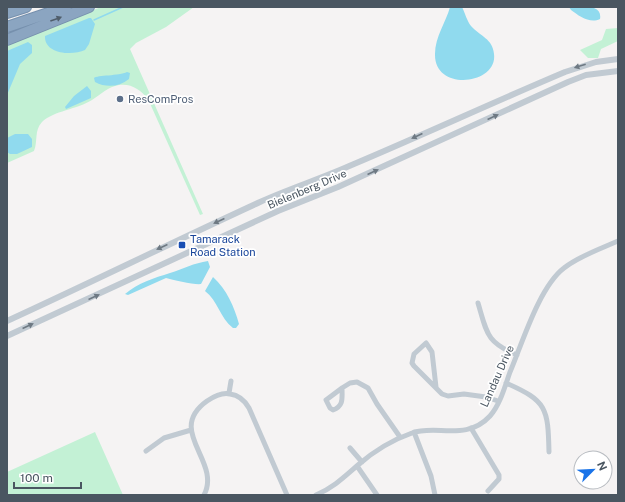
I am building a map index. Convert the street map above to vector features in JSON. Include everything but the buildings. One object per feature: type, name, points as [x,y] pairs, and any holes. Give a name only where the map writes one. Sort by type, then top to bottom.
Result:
[{"type":"highway","points":[[7,12],[26,7]]},
{"type":"highway","points":[[7,27],[66,7]]},
{"type":"highway","points":[[7,40],[89,7]]},
{"type":"street","name":"Bielenberg Drive","points":[[7,321],[79,288],[184,236],[296,186],[352,165],[565,72],[596,62],[618,59]]},
{"type":"street","name":"Bielenberg Drive","points":[[7,336],[278,211],[338,187],[568,82],[586,75],[618,71]]},
{"type":"street","name":"Landau Drive","points":[[316,495],[342,481],[357,466],[381,447],[400,437],[414,432],[449,432],[471,428],[487,419],[498,401],[539,304],[559,272],[569,264],[618,241]]},
{"type":"street","points":[[478,303],[487,333],[493,341],[501,348],[517,355]]},
{"type":"street","points":[[436,388],[432,352],[426,343],[414,354],[412,363],[436,388],[442,394],[448,396],[464,394],[486,397],[498,401]]},
{"type":"street","points":[[229,393],[231,381]]},
{"type":"street","points":[[342,388],[350,383],[357,382],[368,388],[377,404],[400,437]]},
{"type":"street","points":[[506,383],[532,395],[542,407],[546,417],[549,452]]},
{"type":"street","points":[[204,495],[207,488],[208,475],[191,430],[192,419],[200,406],[214,397],[229,393],[241,398],[249,408],[287,495]]},
{"type":"street","points":[[471,428],[499,475],[499,480],[488,492]]},
{"type":"street","points":[[146,451],[164,438],[191,430]]},
{"type":"street","points":[[414,432],[431,476],[435,495]]},
{"type":"street","points":[[350,448],[362,462]]},
{"type":"street","points":[[357,466],[377,495]]},
{"type":"green space","points":[[101,7],[194,7],[166,27],[136,43],[130,49],[203,214],[200,215],[148,99],[139,90],[132,86],[119,85],[111,87],[80,106],[47,118],[42,122],[38,129],[34,151],[7,163],[7,44]]},
{"type":"green space","points":[[618,28],[618,41],[601,49],[598,58],[588,58],[580,50],[602,40],[606,29]]},
{"type":"green space","points":[[95,432],[123,495],[7,495],[7,472]]},
{"type":"water","points":[[450,7],[462,7],[471,26],[489,41],[493,49],[493,64],[486,72],[477,78],[466,80],[454,79],[444,74],[437,66],[435,48]]},
{"type":"water","points":[[569,7],[594,8],[598,10],[600,19],[592,21],[585,19]]},
{"type":"water","points":[[91,18],[95,24],[89,44],[85,50],[66,53],[49,47],[45,36]]},
{"type":"water","points":[[28,42],[32,45],[32,53],[20,64],[7,95],[7,51]]},
{"type":"water","points":[[127,72],[130,73],[129,79],[121,84],[112,86],[99,84],[95,82],[94,78],[99,76]]},
{"type":"water","points":[[87,86],[91,91],[91,98],[66,109],[65,107],[74,96]]},
{"type":"water","points":[[15,134],[28,134],[32,139],[32,147],[17,154],[10,154],[7,152],[7,138]]},
{"type":"water","points":[[208,261],[210,267],[201,284],[166,278],[128,295],[125,294],[135,287],[152,279]]},
{"type":"water","points":[[213,277],[226,293],[235,311],[239,324],[236,328],[233,328],[229,324],[205,291]]},
{"type":"waterway","points":[[94,20],[123,7]]},
{"type":"place","name":"ResComPros","points":[[120,99]]},
{"type":"place","name":"Tamarack Road Station","points":[[182,245]]}]
